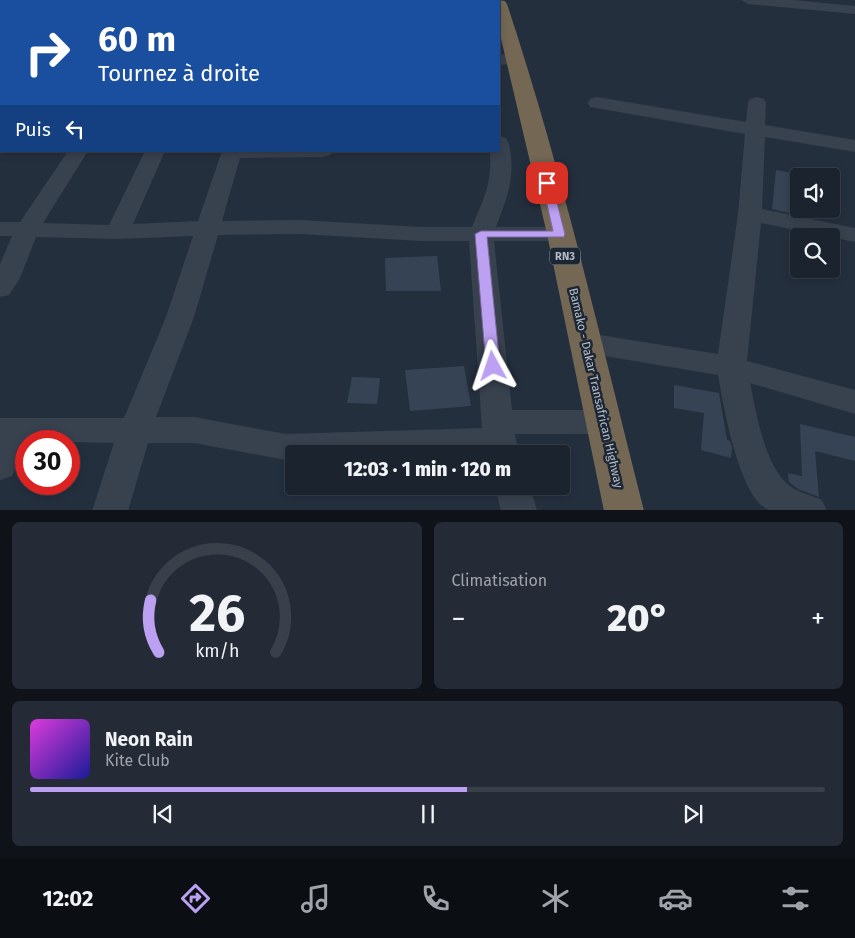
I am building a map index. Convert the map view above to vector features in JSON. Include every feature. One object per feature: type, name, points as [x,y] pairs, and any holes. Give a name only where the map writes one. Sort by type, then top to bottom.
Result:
[{"type":"highway","name":"Bamako - Dakar Transafrican Highway","points":[[500,16],[507,60],[560,234],[624,510]]},
{"type":"street","points":[[748,0],[855,10]]},
{"type":"street","points":[[597,103],[855,146]]},
{"type":"street","points":[[756,103],[750,214],[731,367],[745,427],[760,476],[775,495],[809,510]]},
{"type":"street","points":[[0,289],[7,278],[27,229],[77,152]]},
{"type":"street","points":[[117,232],[155,152]]},
{"type":"street","points":[[110,510],[135,430],[180,317],[232,152]]},
{"type":"street","points":[[500,152],[502,172],[481,234],[500,439]]},
{"type":"street","points":[[750,214],[855,235]]},
{"type":"street","points":[[0,229],[117,232],[208,228],[300,227],[421,234],[560,234]]},
{"type":"street","points":[[586,343],[699,360],[731,367],[855,402]]},
{"type":"street","points":[[0,466],[8,431],[194,430],[286,447],[500,439],[604,422]]},
{"type":"street","points":[[515,495],[519,510]]},
{"type":"building","points":[[776,170],[790,172],[790,213],[772,209]]},
{"type":"building","points":[[437,256],[441,291],[386,291],[385,258]]},
{"type":"building","points":[[464,366],[471,406],[410,411],[405,370]]},
{"type":"building","points":[[352,377],[380,378],[377,404],[347,403]]},
{"type":"building","points":[[674,385],[719,393],[727,440],[730,441],[732,448],[731,458],[701,450],[704,413],[674,408]]},
{"type":"building","points":[[800,424],[855,437],[855,461],[815,451],[819,497],[798,489],[789,482],[788,473],[802,476]]},
{"type":"route","points":[[493,366],[481,234],[560,234],[547,183]]}]
